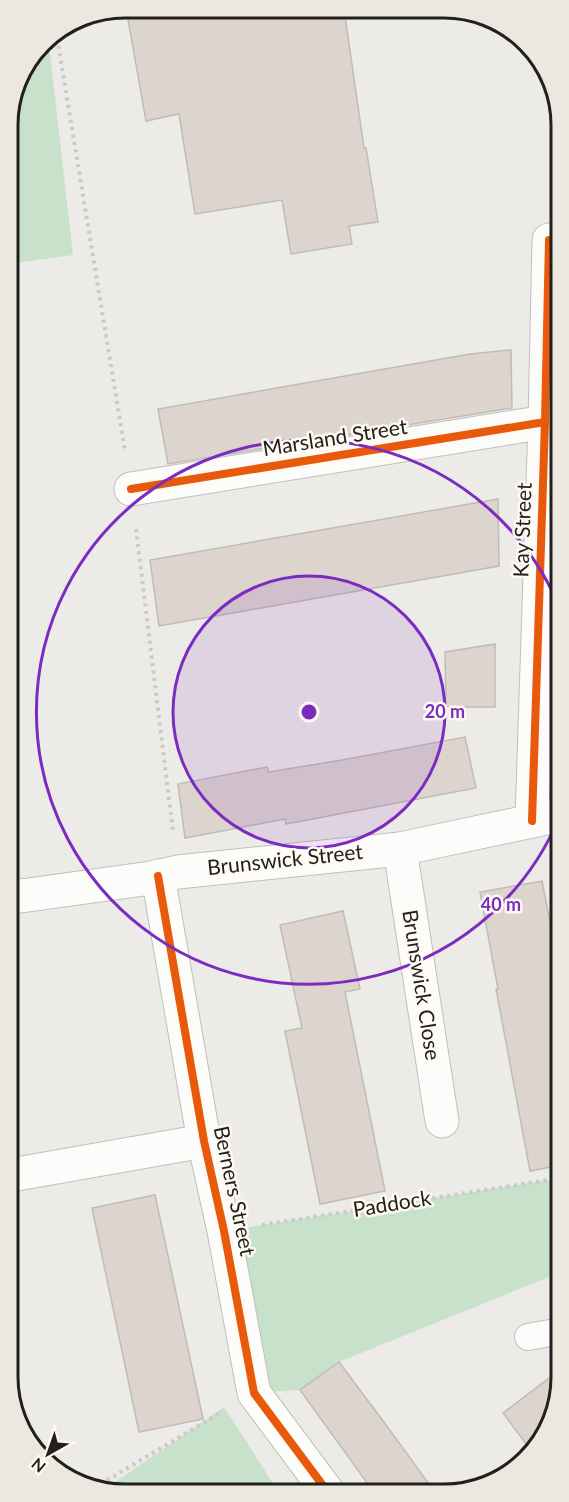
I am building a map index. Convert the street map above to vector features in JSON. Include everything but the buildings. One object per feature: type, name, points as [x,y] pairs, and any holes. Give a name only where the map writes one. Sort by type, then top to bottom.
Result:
[{"type":"street","name":"Kay Street","points":[[546,818],[545,422],[551,285]]},
{"type":"street","name":"Marsland Street","points":[[131,489],[545,422]]},
{"type":"street","name":"Brunswick Street","points":[[18,895],[151,878],[178,872],[400,849],[546,818]]},
{"type":"street","name":"Brunswick Close","points":[[400,849],[442,1121]]},
{"type":"street","name":"Berners Street","points":[[158,876],[204,1141],[224,1231],[254,1393],[322,1484]]},
{"type":"street","points":[[18,1174],[204,1141]]},
{"type":"lane","points":[[528,1337],[551,1333]]},
{"type":"path","points":[[104,1482],[254,1393]]},
{"type":"green space","points":[[49,49],[73,255],[18,263],[18,118],[20,104],[29,77]]},
{"type":"green space","points":[[551,1180],[551,1276],[339,1362],[300,1390],[254,1393],[224,1231]]},
{"type":"green space","points":[[224,1407],[274,1484],[118,1484],[114,1483]]},
{"type":"cycle path","points":[[532,821],[549,240]]},
{"type":"cycle path","points":[[131,489],[545,422]]},
{"type":"cycle path","points":[[158,876],[204,1141],[224,1231],[254,1393],[322,1484]]}]
